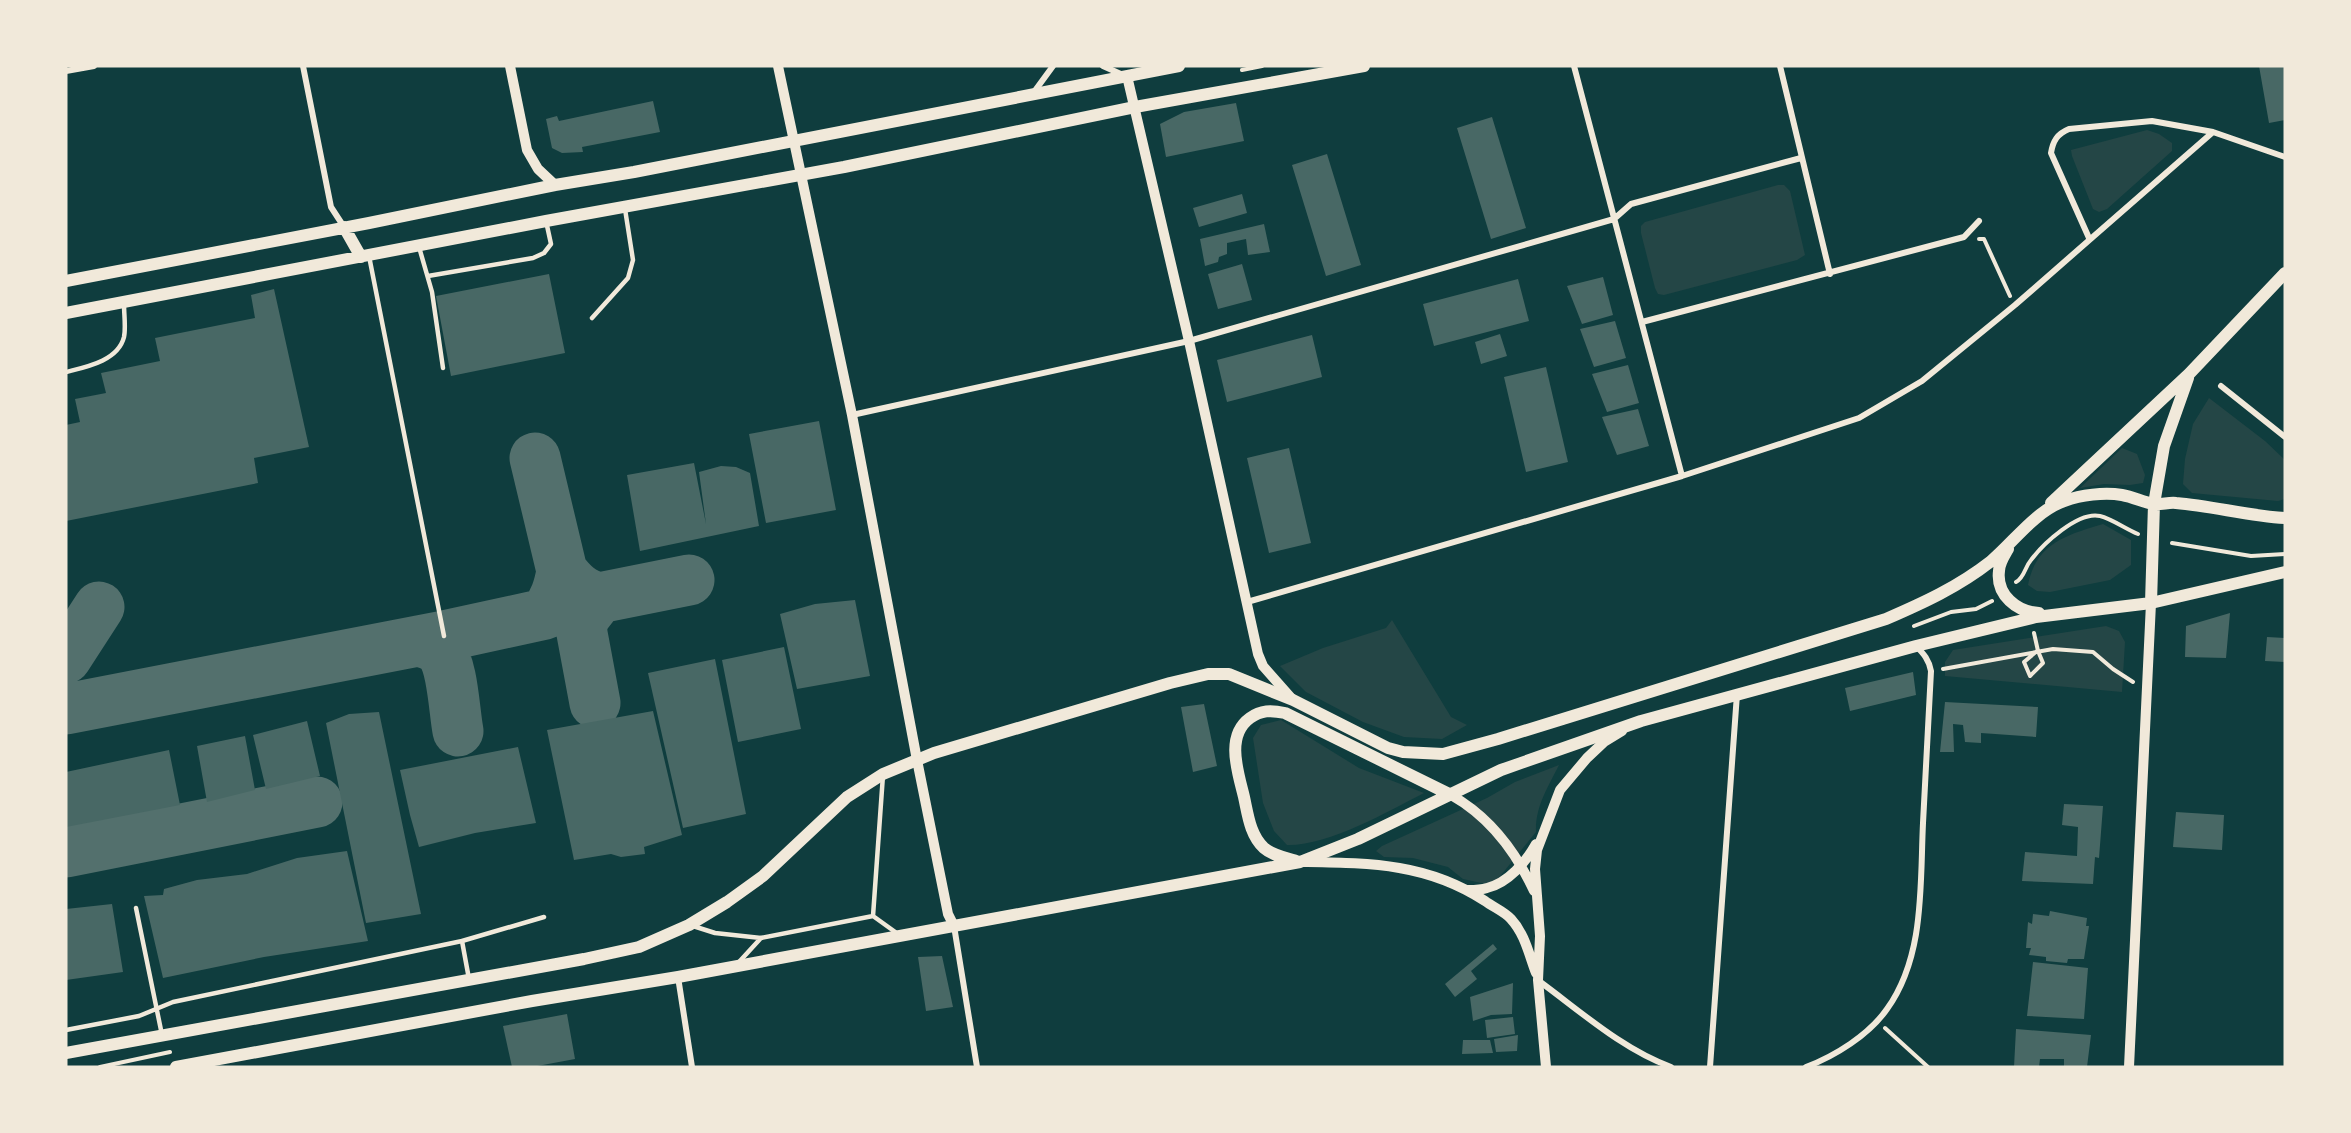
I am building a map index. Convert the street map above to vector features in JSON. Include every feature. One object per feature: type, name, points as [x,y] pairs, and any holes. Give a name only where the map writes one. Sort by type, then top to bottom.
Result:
[{"type":"main road","points":[[66,281],[1179,66]]},
{"type":"main road","points":[[66,313],[546,221],[844,167],[1135,107],[1364,66]]},
{"type":"main road","points":[[344,227],[365,256]]},
{"type":"main road","points":[[1343,741],[1419,754],[1443,754],[1845,633],[1886,619],[1933,598],[1963,581],[2012,543],[2189,374],[2285,273]]},
{"type":"main road","points":[[2151,603],[2154,504],[2164,446],[2189,374]]},
{"type":"main road","points":[[2043,511],[2081,496],[2107,494],[2122,495],[2154,504],[2175,503],[2262,517],[2285,518]]},
{"type":"main road","points":[[2012,543],[2001,561],[1998,572],[2001,587],[2008,600],[2019,609],[2029,613],[2048,614]]},
{"type":"main road","points":[[176,1067],[532,1001],[678,978],[1300,862],[1358,839],[1502,770],[1641,721],[1916,646],[2048,614],[2151,603],[2285,572]]},
{"type":"main road","points":[[66,1053],[584,960],[639,947],[689,925],[727,902],[763,876],[847,797],[883,774],[934,753],[1170,683],[1208,674],[1229,674],[1250,681],[1388,748]]},
{"type":"main road","points":[[1293,700],[1331,735]]},
{"type":"main road","points":[[1300,862],[1265,849],[1253,833],[1236,764],[1237,736],[1238,730],[1247,719],[1259,712],[1273,710],[1292,716],[1451,795]]},
{"type":"street","points":[[66,71],[94,66]]},
{"type":"street","points":[[303,66],[331,207],[344,227]]},
{"type":"street","points":[[510,66],[527,150],[538,169],[555,185]]},
{"type":"street","points":[[778,66],[852,415],[948,914],[954,926],[977,1067]]},
{"type":"street","points":[[1033,93],[1053,66]]},
{"type":"street","points":[[1103,66],[1126,76],[1135,107],[1190,341],[1258,654],[1263,666],[1293,700]]},
{"type":"street","points":[[1574,66],[1682,476]]},
{"type":"street","points":[[1780,66],[1830,274]]},
{"type":"street","points":[[2089,238],[2051,153],[2056,138],[2069,129],[2152,121],[2213,132],[2285,157]]},
{"type":"street","points":[[1247,602],[1682,476],[1859,418],[1922,381],[2014,305],[2213,132]]},
{"type":"street","points":[[852,415],[1190,341],[1614,219],[1630,204],[1801,158]]},
{"type":"street","points":[[1642,322],[1964,237],[1979,221]]},
{"type":"street","points":[[2221,386],[2285,438]]},
{"type":"street","points":[[2129,1067],[2151,603]]},
{"type":"street","points":[[1806,1067],[1844,1047],[1878,1022],[1889,1007],[1912,957],[1919,907],[1931,671],[1924,654],[1916,646]]},
{"type":"street","points":[[1710,1067],[1737,694]]},
{"type":"street","points":[[1468,890],[1488,888],[1509,877],[1531,852],[1560,790],[1587,758],[1604,742],[1641,721]]},
{"type":"street","points":[[1451,795],[1469,805],[1486,820],[1521,864],[1538,900]]},
{"type":"street","points":[[1543,830],[1534,869],[1540,936],[1538,980],[1546,1067]]},
{"type":"street","points":[[1300,862],[1371,864],[1411,870],[1444,879],[1468,890],[1510,918],[1523,935],[1538,980],[1606,1031],[1658,1062],[1671,1067]]},
{"type":"street","points":[[678,978],[692,1067]]},
{"type":"lane","points":[[592,318],[628,278],[633,260],[625,207]]},
{"type":"lane","points":[[428,276],[533,258],[544,253],[551,244],[546,221]]},
{"type":"lane","points":[[419,247],[428,276],[443,368]]},
{"type":"lane","points":[[365,256],[444,636]]},
{"type":"lane","points":[[66,372],[101,361],[118,350],[124,337],[124,302]]},
{"type":"lane","points":[[873,916],[883,774]]},
{"type":"lane","points":[[136,908],[162,1035]]},
{"type":"lane","points":[[689,925],[716,933],[761,938],[873,916],[900,936]]},
{"type":"lane","points":[[66,1030],[139,1016],[173,1002],[462,941],[544,917]]},
{"type":"lane","points":[[735,966],[761,938]]},
{"type":"lane","points":[[462,941],[469,979]]},
{"type":"path","points":[[1964,237],[1984,239],[2014,305]]},
{"type":"path","points":[[2016,582],[2021,579],[2028,563],[2041,548],[2068,526],[2085,518],[2099,516],[2139,534]]},
{"type":"path","points":[[2172,543],[2251,556],[2285,554]]},
{"type":"path","points":[[1910,627],[1951,612],[1976,609],[1995,600]]},
{"type":"path","points":[[1931,671],[2053,649],[2093,652],[2113,669],[2146,691]]},
{"type":"path","points":[[2038,651],[2043,663],[2030,676],[2024,663],[2038,651]]},
{"type":"path","points":[[1878,1022],[1928,1067]]},
{"type":"shaded area","points":[[2147,130],[2159,134],[2172,143],[2172,151],[2107,209],[2099,212],[2093,209],[2071,150]]},
{"type":"shaded area","points":[[1784,185],[1790,191],[1805,255],[1797,260],[1664,295],[1658,294],[1641,233],[1641,226],[1645,222]]},
{"type":"shaded area","points":[[2209,398],[2265,441],[2285,460],[2285,499],[2278,501],[2192,493],[2183,484],[2185,459],[2193,424]]},
{"type":"shaded area","points":[[2122,448],[2137,454],[2145,475],[2143,483],[2104,484],[2080,488]]},
{"type":"shaded area","points":[[2103,524],[2131,540],[2131,565],[2110,580],[2050,592],[2037,591],[2028,585],[2038,559],[2046,550],[2066,537]]},
{"type":"shaded area","points":[[1392,620],[1451,717],[1467,725],[1442,739],[1404,737],[1363,722],[1306,692],[1280,666],[1323,648],[1386,628]]},
{"type":"shaded area","points":[[2106,626],[2119,631],[2125,642],[2122,692],[1945,676],[1945,662],[1953,650]]},
{"type":"shaded area","points":[[1281,720],[1359,768],[1424,793],[1339,834],[1303,844],[1287,845],[1274,831],[1263,803],[1253,738],[1261,725]]},
{"type":"shaded area","points":[[1559,765],[1540,806],[1536,832],[1497,880],[1486,884],[1463,879],[1448,867],[1413,858],[1384,857],[1376,851],[1382,846],[1487,798],[1515,782]]},
{"type":"building","points":[[2259,66],[2285,66],[2285,120],[2269,123]]},
{"type":"building","points":[[653,101],[660,132],[582,147],[583,152],[562,153],[552,148],[546,119],[557,116],[559,121]]},
{"type":"building","points":[[1236,103],[1244,141],[1166,157],[1160,124],[1184,112]]},
{"type":"building","points":[[1492,117],[1526,228],[1491,239],[1457,128]]},
{"type":"building","points":[[1327,154],[1361,265],[1326,276],[1292,165]]},
{"type":"building","points":[[1242,194],[1247,213],[1199,227],[1193,208]]},
{"type":"building","points":[[1264,224],[1270,252],[1248,255],[1246,239],[1227,243],[1227,254],[1219,257],[1218,262],[1205,266],[1200,239]]},
{"type":"building","points":[[1242,264],[1252,300],[1218,309],[1208,274]]},
{"type":"building","points":[[549,274],[565,353],[451,376],[436,296]]},
{"type":"building","points":[[1603,277],[1613,315],[1582,324],[1567,286]]},
{"type":"building","points":[[1518,279],[1529,321],[1434,346],[1423,304]]},
{"type":"building","points":[[274,289],[309,447],[254,458],[258,483],[66,521],[66,425],[80,422],[75,399],[106,393],[101,373],[160,361],[155,338],[255,318],[251,295]]},
{"type":"building","points":[[1615,321],[1626,358],[1594,367],[1580,329]]},
{"type":"building","points":[[1500,334],[1507,356],[1481,364],[1475,342]]},
{"type":"building","points":[[1312,335],[1322,377],[1227,402],[1217,360]]},
{"type":"building","points":[[1628,365],[1639,403],[1607,412],[1592,374]]},
{"type":"building","points":[[1546,367],[1568,462],[1526,472],[1504,377]]},
{"type":"building","points":[[1638,409],[1649,446],[1617,455],[1602,417]]},
{"type":"building","points":[[819,421],[836,510],[766,523],[749,434]]},
{"type":"building","points":[[1289,448],[1311,543],[1269,553],[1247,458]]},
{"type":"building","points":[[694,463],[706,524],[699,472],[721,466],[736,467],[750,473],[759,526],[640,551],[627,475]]},
{"type":"building","points":[[855,600],[870,676],[797,689],[780,614],[815,604]]},
{"type":"building","points":[[2230,613],[2226,658],[2185,657],[2186,626]]},
{"type":"building","points":[[2267,637],[2285,638],[2285,662],[2265,661]]},
{"type":"building","points":[[784,647],[801,729],[738,742],[722,660]]},
{"type":"building","points":[[715,659],[746,814],[683,828],[648,673]]},
{"type":"building","points":[[1913,672],[1916,695],[1850,711],[1845,688]]},
{"type":"building","points":[[1945,702],[2038,707],[2036,737],[1981,733],[1981,743],[1965,742],[1963,725],[1953,724],[1954,752],[1940,752]]},
{"type":"building","points":[[1204,704],[1217,766],[1193,772],[1181,707]]},
{"type":"building","points":[[653,711],[682,835],[644,847],[645,854],[621,857],[611,854],[574,860],[547,730]]},
{"type":"building","points":[[379,712],[421,914],[366,923],[326,723],[349,714]]},
{"type":"building","points":[[307,721],[320,776],[266,789],[253,735]]},
{"type":"building","points":[[245,736],[255,790],[207,802],[197,746]]},
{"type":"building","points":[[518,747],[536,823],[475,833],[419,847],[400,770]]},
{"type":"building","points":[[169,750],[180,805],[66,827],[66,772]]},
{"type":"building","points":[[2064,804],[2103,806],[2099,858],[2095,857],[2093,884],[2022,881],[2025,852],[2077,856],[2078,827],[2062,825]]},
{"type":"building","points":[[2176,812],[2224,815],[2222,850],[2173,847]]},
{"type":"building","points":[[347,851],[368,941],[264,957],[163,978],[144,896],[163,895],[164,889],[197,880],[247,874],[297,858]]},
{"type":"building","points":[[112,904],[123,972],[66,980],[66,909]]},
{"type":"building","points":[[2050,911],[2087,918],[2086,926],[2089,926],[2084,959],[2068,959],[2067,963],[2046,961],[2046,957],[2029,955],[2031,948],[2026,948],[2028,922],[2032,924],[2033,914],[2049,916]]},
{"type":"building","points":[[1493,944],[1497,949],[1471,971],[1477,979],[1455,997],[1445,984]]},
{"type":"building","points":[[942,956],[953,1007],[926,1011],[918,957]]},
{"type":"building","points":[[2033,962],[2088,968],[2084,1019],[2027,1016]]},
{"type":"building","points":[[1513,983],[1512,1014],[1491,1015],[1473,1021],[1470,997]]},
{"type":"building","points":[[567,1014],[575,1059],[532,1067],[512,1067],[503,1026]]},
{"type":"building","points":[[1513,1017],[1515,1034],[1487,1038],[1485,1020]]},
{"type":"building","points":[[2016,1029],[2091,1035],[2087,1067],[2064,1067],[2064,1059],[2040,1059],[2039,1067],[2014,1067]]},
{"type":"building","points":[[1518,1035],[1517,1051],[1496,1052],[1494,1039]]},
{"type":"building","points":[[1463,1040],[1490,1040],[1493,1053],[1462,1054]]},
{"type":"taxiway","points":[[535,458],[562,571]]},
{"type":"taxiway","points":[[66,709],[444,636],[545,614],[556,594],[562,571],[578,588],[599,598],[585,616],[581,628],[595,703]]},
{"type":"taxiway","points":[[599,598],[689,580]]},
{"type":"taxiway","points":[[66,658],[99,607]]},
{"type":"taxiway","points":[[418,641],[435,647],[444,658],[450,677],[458,731]]},
{"type":"taxiway","points":[[66,852],[317,802]]}]
